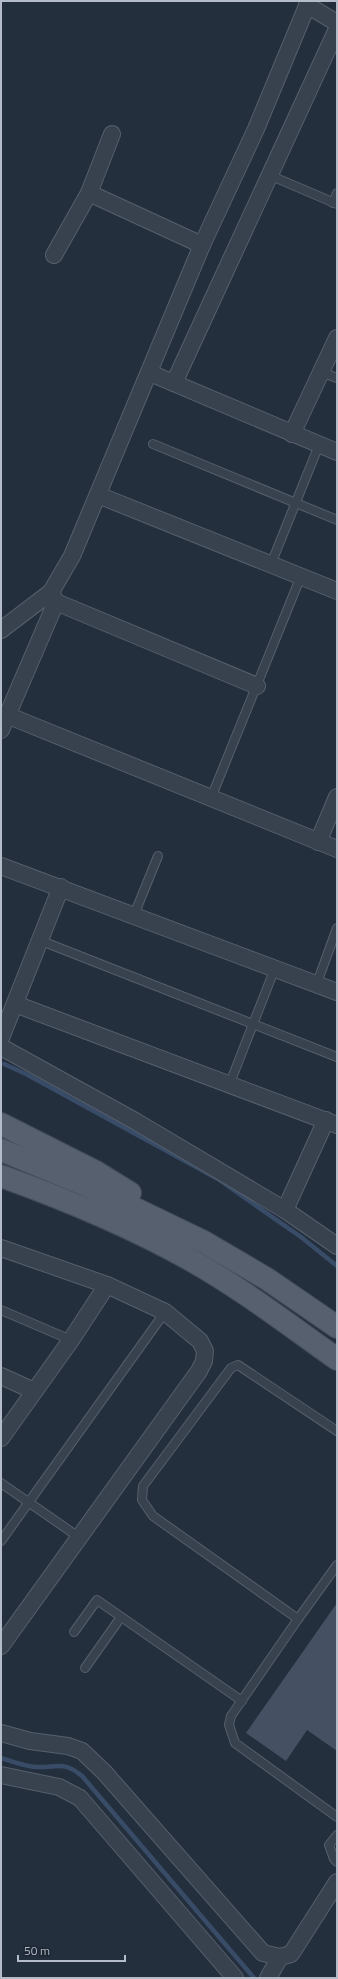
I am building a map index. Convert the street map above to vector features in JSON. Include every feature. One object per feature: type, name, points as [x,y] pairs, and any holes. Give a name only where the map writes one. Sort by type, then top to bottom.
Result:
[{"type":"main road","points":[[1,1124],[96,1172],[238,1261],[337,1327]]},
{"type":"main road","points":[[1,1150],[86,1185],[238,1261]]},
{"type":"main road","points":[[1,1176],[24,1184],[145,1236],[190,1260],[258,1304],[337,1359]]},
{"type":"main road","points":[[1,1182],[24,1184]]},
{"type":"street","points":[[1,730],[9,716],[54,597],[150,373],[202,244],[256,129],[308,3],[337,23]]},
{"type":"street","points":[[174,383],[337,29]]},
{"type":"street","points":[[54,255],[89,193],[112,134]]},
{"type":"street","points":[[89,193],[202,244]]},
{"type":"street","points":[[292,434],[337,338]]},
{"type":"street","points":[[150,373],[337,452]]},
{"type":"street","points":[[98,494],[337,591]]},
{"type":"street","points":[[1,630],[54,597]]},
{"type":"street","points":[[54,597],[257,686]]},
{"type":"street","points":[[9,716],[337,849]]},
{"type":"street","points":[[318,842],[337,797]]},
{"type":"street","points":[[1,867],[60,887],[337,992]]},
{"type":"street","points":[[1,1038],[60,887]]},
{"type":"street","points":[[14,1004],[230,1083],[331,1122],[285,1210]]},
{"type":"street","points":[[1,1047],[135,1121],[335,1240]]},
{"type":"street","points":[[1,1248],[107,1285],[165,1312],[200,1341],[205,1351],[204,1361],[199,1371],[1,1646]]},
{"type":"street","points":[[1,1438],[71,1340],[107,1285]]},
{"type":"street","points":[[1,1376],[34,1391]]},
{"type":"street","points":[[1,1734],[30,1741],[68,1746],[82,1751],[104,1772],[263,1953],[280,1957],[291,1954],[337,1882]]},
{"type":"street","points":[[1,1775],[59,1787],[80,1798],[235,1978]]},
{"type":"street","points":[[268,1978],[280,1957]]},
{"type":"lane","points":[[269,175],[335,203],[337,193]]},
{"type":"lane","points":[[321,372],[337,378]]},
{"type":"lane","points":[[153,444],[337,520]]},
{"type":"lane","points":[[271,564],[320,445]]},
{"type":"lane","points":[[211,798],[301,576]]},
{"type":"lane","points":[[134,915],[158,856]]},
{"type":"lane","points":[[317,984],[337,928]]},
{"type":"lane","points":[[39,940],[337,1057]]},
{"type":"lane","points":[[230,1083],[275,968]]},
{"type":"lane","points":[[1,1310],[71,1340]]},
{"type":"lane","points":[[1,1541],[165,1312]]},
{"type":"lane","points":[[298,1619],[153,1516],[142,1500],[143,1486],[231,1368],[238,1365],[337,1431]]},
{"type":"lane","points":[[1,1483],[80,1538]]},
{"type":"lane","points":[[337,1565],[231,1716],[229,1725],[235,1743],[337,1817]]},
{"type":"lane","points":[[74,1632],[97,1600],[242,1701]]},
{"type":"lane","points":[[85,1668],[121,1617]]},
{"type":"lane","points":[[337,1835],[329,1845],[337,1862]]},
{"type":"building","points":[[337,1603],[337,1751],[307,1730],[286,1761],[246,1733]]},
{"type":"waterway","points":[[4,1064],[26,1074],[218,1179],[301,1237],[337,1266]]},
{"type":"waterway","points":[[1,1758],[22,1765],[35,1767],[65,1766],[82,1776],[254,1978]]}]
